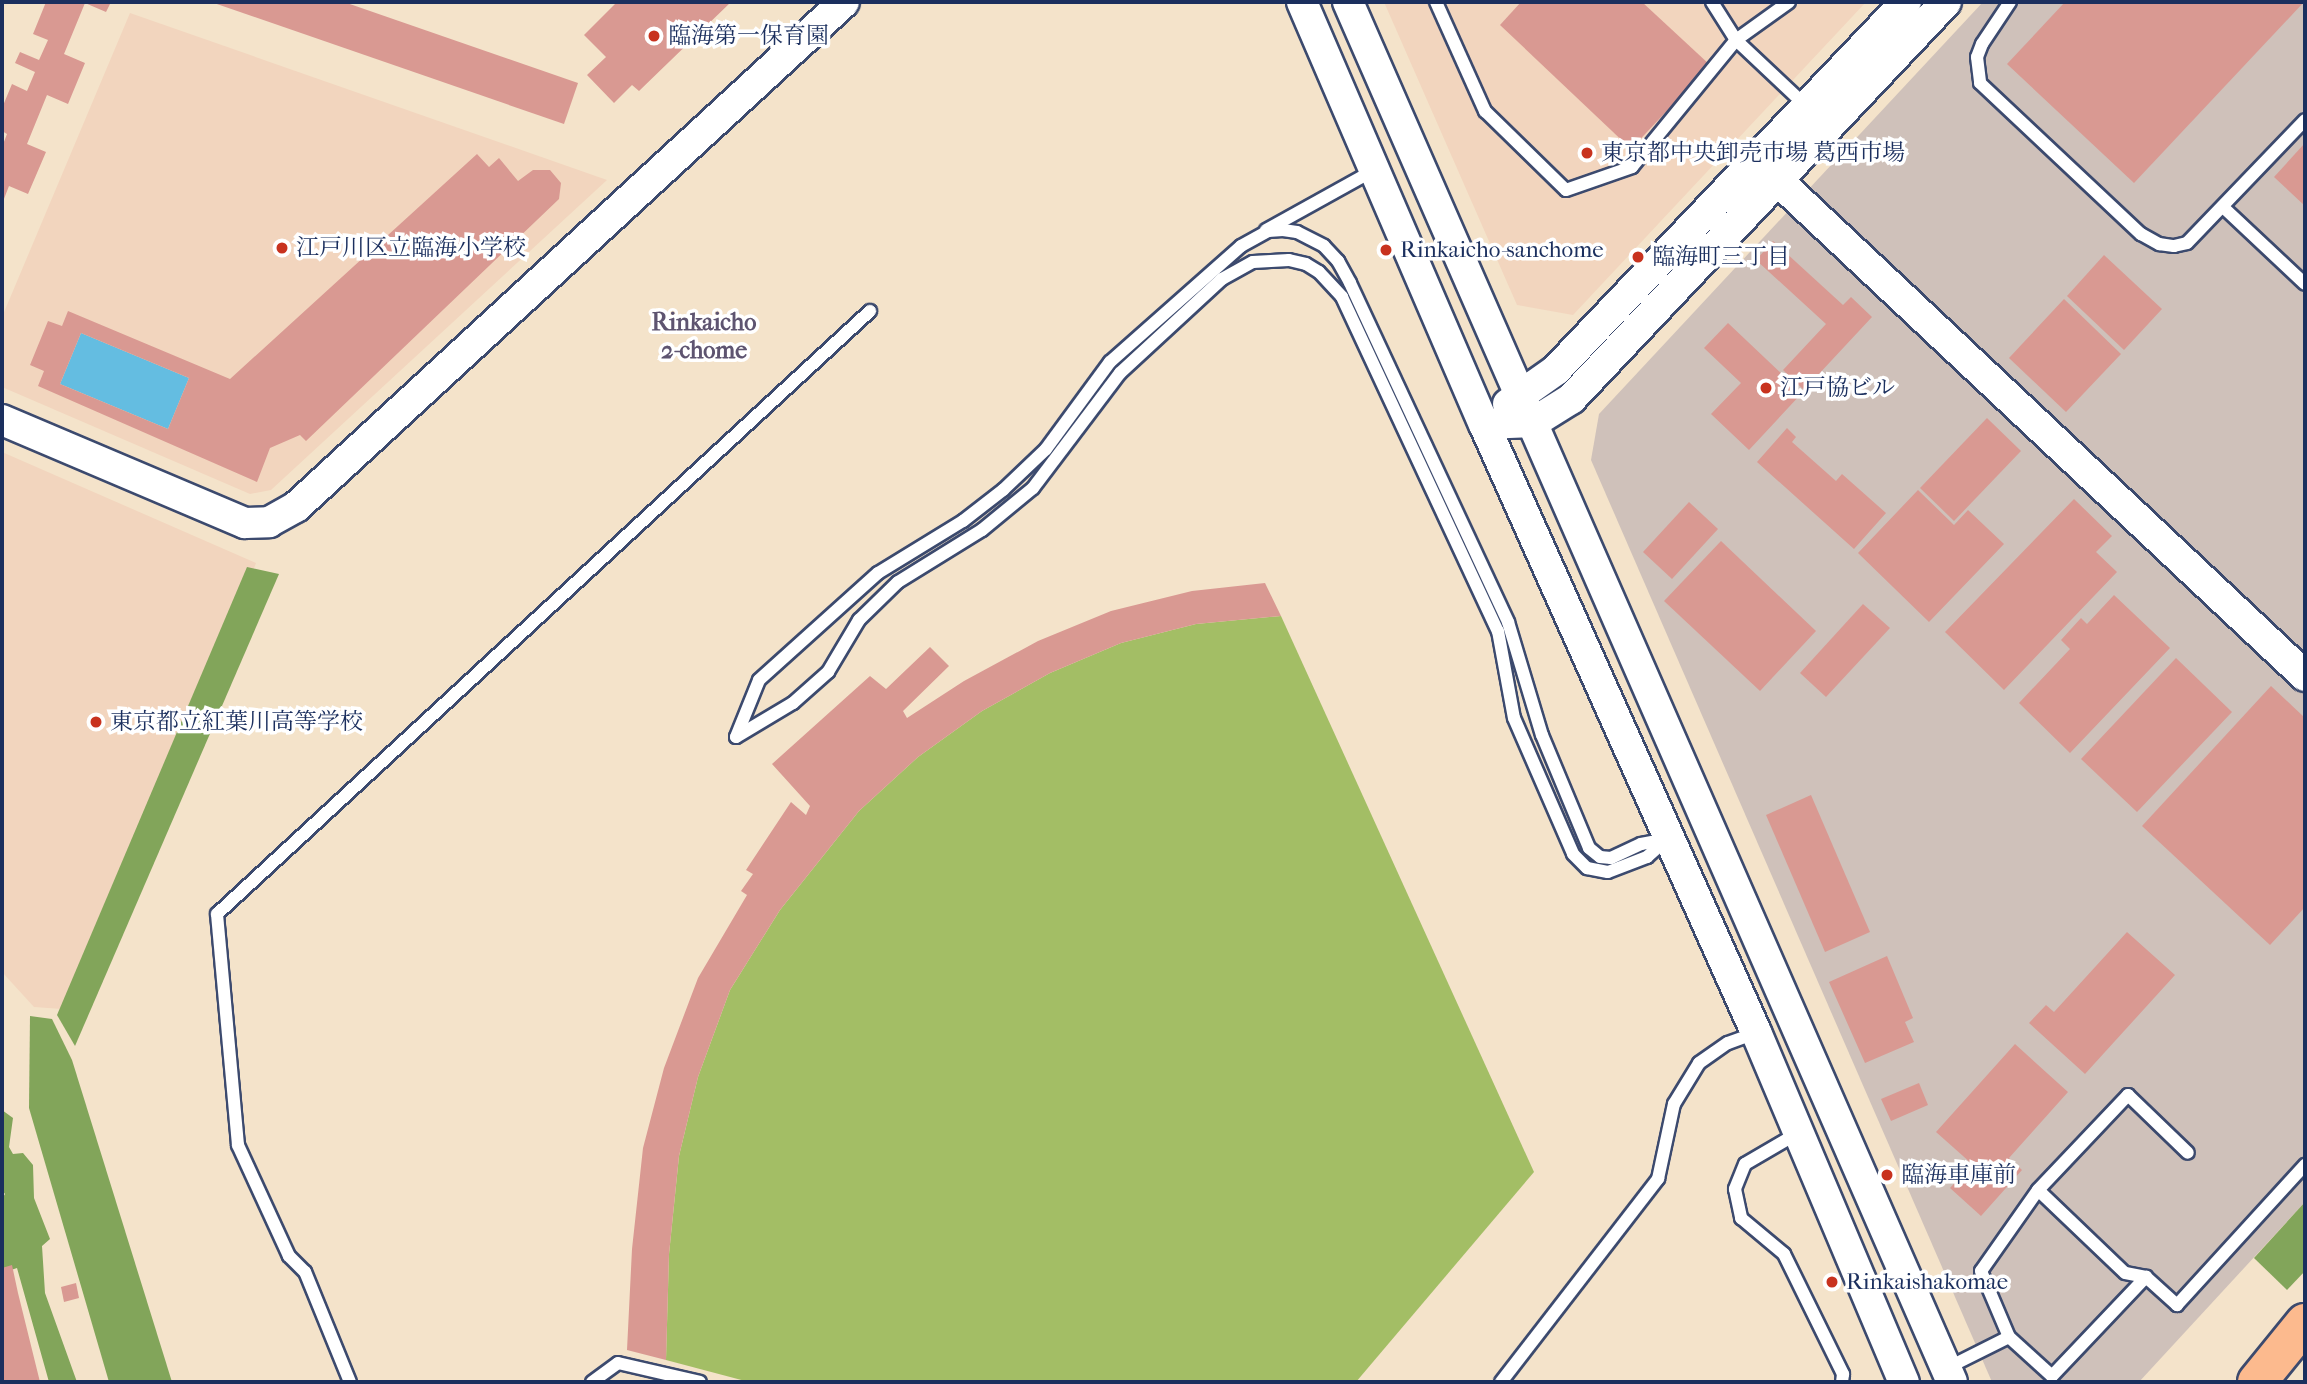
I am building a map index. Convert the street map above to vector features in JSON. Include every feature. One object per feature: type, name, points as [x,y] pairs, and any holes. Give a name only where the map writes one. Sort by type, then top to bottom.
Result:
[{"type":"highway","points":[[2257,1382],[2305,1323]]},
{"type":"street","points":[[2,420],[245,523],[269,522],[305,499],[844,2]]},
{"type":"street","points":[[1302,2],[1484,424],[1667,839],[1756,1032],[1904,1382]]},
{"type":"street","points":[[1348,2],[1522,393],[1950,1376],[1916,1382]]},
{"type":"street","points":[[1484,424],[1534,422],[1571,399],[1767,171],[1807,107],[1906,2]]},
{"type":"street","points":[[1484,424],[1556,370],[1946,2]]},
{"type":"street","points":[[1767,171],[2305,676]]},
{"type":"street","points":[[1667,839],[1706,817]]},
{"type":"lane","points":[[1436,2],[1485,111],[1566,190],[1632,167],[1736,40],[1789,2]]},
{"type":"lane","points":[[1712,2],[1736,40],[1807,107]]},
{"type":"lane","points":[[2010,2],[1979,50],[1977,69],[1980,83],[2141,234],[2159,244],[2174,246],[2187,243],[2305,120]]},
{"type":"lane","points":[[1376,169],[1254,237],[1110,362],[1045,449],[1003,490],[963,521],[878,573],[759,680],[736,737],[793,703],[828,672],[859,620],[898,582],[982,530],[1033,488],[1120,373],[1222,279],[1253,262],[1289,260],[1306,264],[1319,272],[1342,297],[1498,631],[1514,718],[1573,854],[1587,869],[1608,872],[1647,858],[1667,839]]},
{"type":"lane","points":[[2223,207],[2305,284]]},
{"type":"lane","points":[[1254,237],[1268,231],[1297,232],[1324,246],[1338,261],[1508,622],[1542,735],[1589,848],[1604,858],[1641,844],[1667,839]]},
{"type":"lane","points":[[350,1382],[305,1272],[289,1256],[238,1145],[217,914],[870,311]]},
{"type":"lane","points":[[1501,1382],[1658,1179],[1674,1104],[1699,1063],[1728,1043],[1756,1032]]},
{"type":"lane","points":[[2146,1277],[2052,1376],[2009,1337],[1981,1271],[2038,1190],[2128,1095],[2188,1153]]},
{"type":"lane","points":[[1798,1133],[1745,1164],[1735,1189],[1741,1218],[1784,1254],[1843,1374],[1842,1382]]},
{"type":"lane","points":[[2038,1190],[2125,1273],[2146,1277],[2177,1305],[2305,1165]]},
{"type":"lane","points":[[1950,1376],[2009,1337]]},
{"type":"lane","points":[[592,1382],[618,1363],[700,1382]]},
{"type":"shaded area","name":"東京都中央卸売市場 葛西市場","points":[[1384,2],[1866,2],[1573,315],[1517,305]]},
{"type":"shaded area","points":[[1983,2],[2305,2],[2305,1202],[2139,1382],[1992,1382],[1591,460],[1599,414]]},
{"type":"shaded area","name":"江戸川区立臨海小学校","points":[[130,13],[607,180],[271,490],[250,494],[2,387],[2,317]]},
{"type":"shaded area","name":"東京都立紅葉川高等学校","points":[[2,452],[256,563],[230,633],[62,1009],[34,1007],[2,972]]},
{"type":"green space","points":[[247,567],[279,574],[75,1046],[57,1015]]},
{"type":"green space","points":[[1281,616],[1534,1172],[1356,1382],[749,1382],[666,1360],[669,1254],[679,1156],[698,1077],[730,990],[780,910],[859,811],[918,757],[982,711],[1050,673],[1121,643],[1196,624]]},
{"type":"green space","points":[[30,1016],[52,1019],[72,1060],[172,1382],[109,1382],[29,1108]]},
{"type":"green space","points":[[2,1110],[13,1118],[9,1147],[13,1154],[23,1153],[33,1165],[34,1198],[50,1239],[42,1246],[45,1293],[77,1382],[49,1382],[17,1268],[2,1273],[2,1199],[5,1194],[2,1190]]},
{"type":"green space","points":[[2305,1202],[2305,1271],[2287,1290],[2254,1258]]},
{"type":"water","points":[[81,333],[189,378],[168,429],[60,384]]},
{"type":"building","points":[[46,2],[111,2],[106,12],[85,3],[64,54],[85,63],[68,104],[47,95],[27,144],[46,152],[28,194],[9,186],[2,204],[2,147],[7,134],[2,131],[2,108],[12,84],[27,91],[35,72],[15,63],[20,52],[39,60],[48,40],[33,34]]},
{"type":"building","points":[[211,2],[344,2],[578,83],[564,124]]},
{"type":"building","points":[[617,2],[731,2],[639,91],[632,85],[614,103],[587,75],[606,57],[584,35]]},
{"type":"building","points":[[1521,2],[1642,2],[1710,65],[1631,149],[1500,25]]},
{"type":"building","points":[[2065,2],[2304,2],[2134,183],[2007,64]]},
{"type":"building","points":[[2305,143],[2305,206],[2274,177]]},
{"type":"building","points":[[477,154],[489,167],[499,158],[518,181],[533,170],[550,170],[561,183],[559,199],[306,441],[300,435],[270,448],[257,482],[38,386],[44,371],[30,365],[48,321],[62,326],[68,311],[230,379]],"holes":[[[81,333],[189,378],[168,429],[60,384]]]},
{"type":"building","points":[[1773,241],[1843,305],[1851,297],[1872,317],[1804,390],[1783,370],[1826,324],[1756,260]]},
{"type":"building","points":[[2104,255],[2162,309],[2124,350],[2067,296]]},
{"type":"building","points":[[2064,299],[2121,354],[2066,412],[2009,358]]},
{"type":"building","name":"江戸協ビル","points":[[1728,323],[1802,393],[1749,450],[1711,414],[1741,383],[1704,348]]},
{"type":"building","points":[[1987,418],[2021,451],[1954,521],[1920,488]]},
{"type":"building","points":[[1787,428],[1796,437],[1792,442],[1836,481],[1842,474],[1886,513],[1854,549],[1757,462]]},
{"type":"building","points":[[1918,490],[1954,525],[1968,510],[2004,544],[1929,622],[1858,553]]},
{"type":"building","points":[[2074,499],[2112,536],[2096,552],[2117,572],[2004,690],[1945,632]]},
{"type":"building","points":[[1689,502],[1718,529],[1672,579],[1643,552]]},
{"type":"building","points":[[1721,541],[1816,631],[1760,691],[1664,601]]},
{"type":"building","points":[[1265,583],[1281,616],[1196,624],[1121,643],[1050,673],[982,711],[918,757],[859,811],[780,910],[730,990],[698,1077],[679,1156],[669,1254],[666,1360],[627,1350],[632,1249],[643,1148],[664,1068],[698,978],[747,895],[741,891],[753,874],[746,870],[791,802],[806,815],[810,806],[772,764],[870,676],[886,689],[930,647],[949,666],[903,711],[907,718],[964,681],[1038,641],[1111,611],[1192,591]]},
{"type":"building","points":[[2114,595],[2170,648],[2070,753],[2019,703],[2070,649],[2061,640],[2081,618],[2087,624]]},
{"type":"building","points":[[1863,604],[1890,628],[1826,697],[1800,673]]},
{"type":"building","points":[[2176,658],[2232,712],[2137,812],[2081,759]]},
{"type":"building","points":[[2271,686],[2305,718],[2305,907],[2270,945],[2142,826]]},
{"type":"building","points":[[1811,795],[1870,932],[1825,952],[1766,815]]},
{"type":"building","points":[[2127,932],[2175,975],[2085,1074],[2029,1023],[2046,1005],[2054,1012]]},
{"type":"building","points":[[1887,956],[1913,1018],[1905,1022],[1914,1042],[1865,1063],[1829,982]]},
{"type":"building","points":[[2015,1044],[2068,1092],[2009,1158],[2022,1170],[1981,1216],[1950,1188],[1972,1164],[1936,1132]]},
{"type":"building","points":[[1919,1083],[1928,1105],[1891,1121],[1881,1099]]},
{"type":"building","points":[[12,1265],[40,1382],[2,1382],[2,1268]]},
{"type":"building","points":[[76,1283],[79,1298],[64,1302],[61,1287]]},
{"type":"place","name":"臨海第一保育園","points":[[654,36]]},
{"type":"place","name":"東京都中央卸売市場 葛西市場","points":[[1587,153]]},
{"type":"place","name":"江戸川区立臨海小学校","points":[[282,248]]},
{"type":"place","name":"Rinkaicho-sanchome","points":[[1386,250]]},
{"type":"place","name":"臨海町三丁目","points":[[1638,257]]},
{"type":"place","name":"江戸協ビル","points":[[1766,388]]},
{"type":"place","name":"東京都立紅葉川高等学校","points":[[96,722]]},
{"type":"place","name":"臨海車庫前","points":[[1887,1175]]},
{"type":"place","name":"Rinkaishakomae","points":[[1832,1282]]},
{"type":"district","name":"Rinkaicho 2-chome","points":[[704,337]]}]
